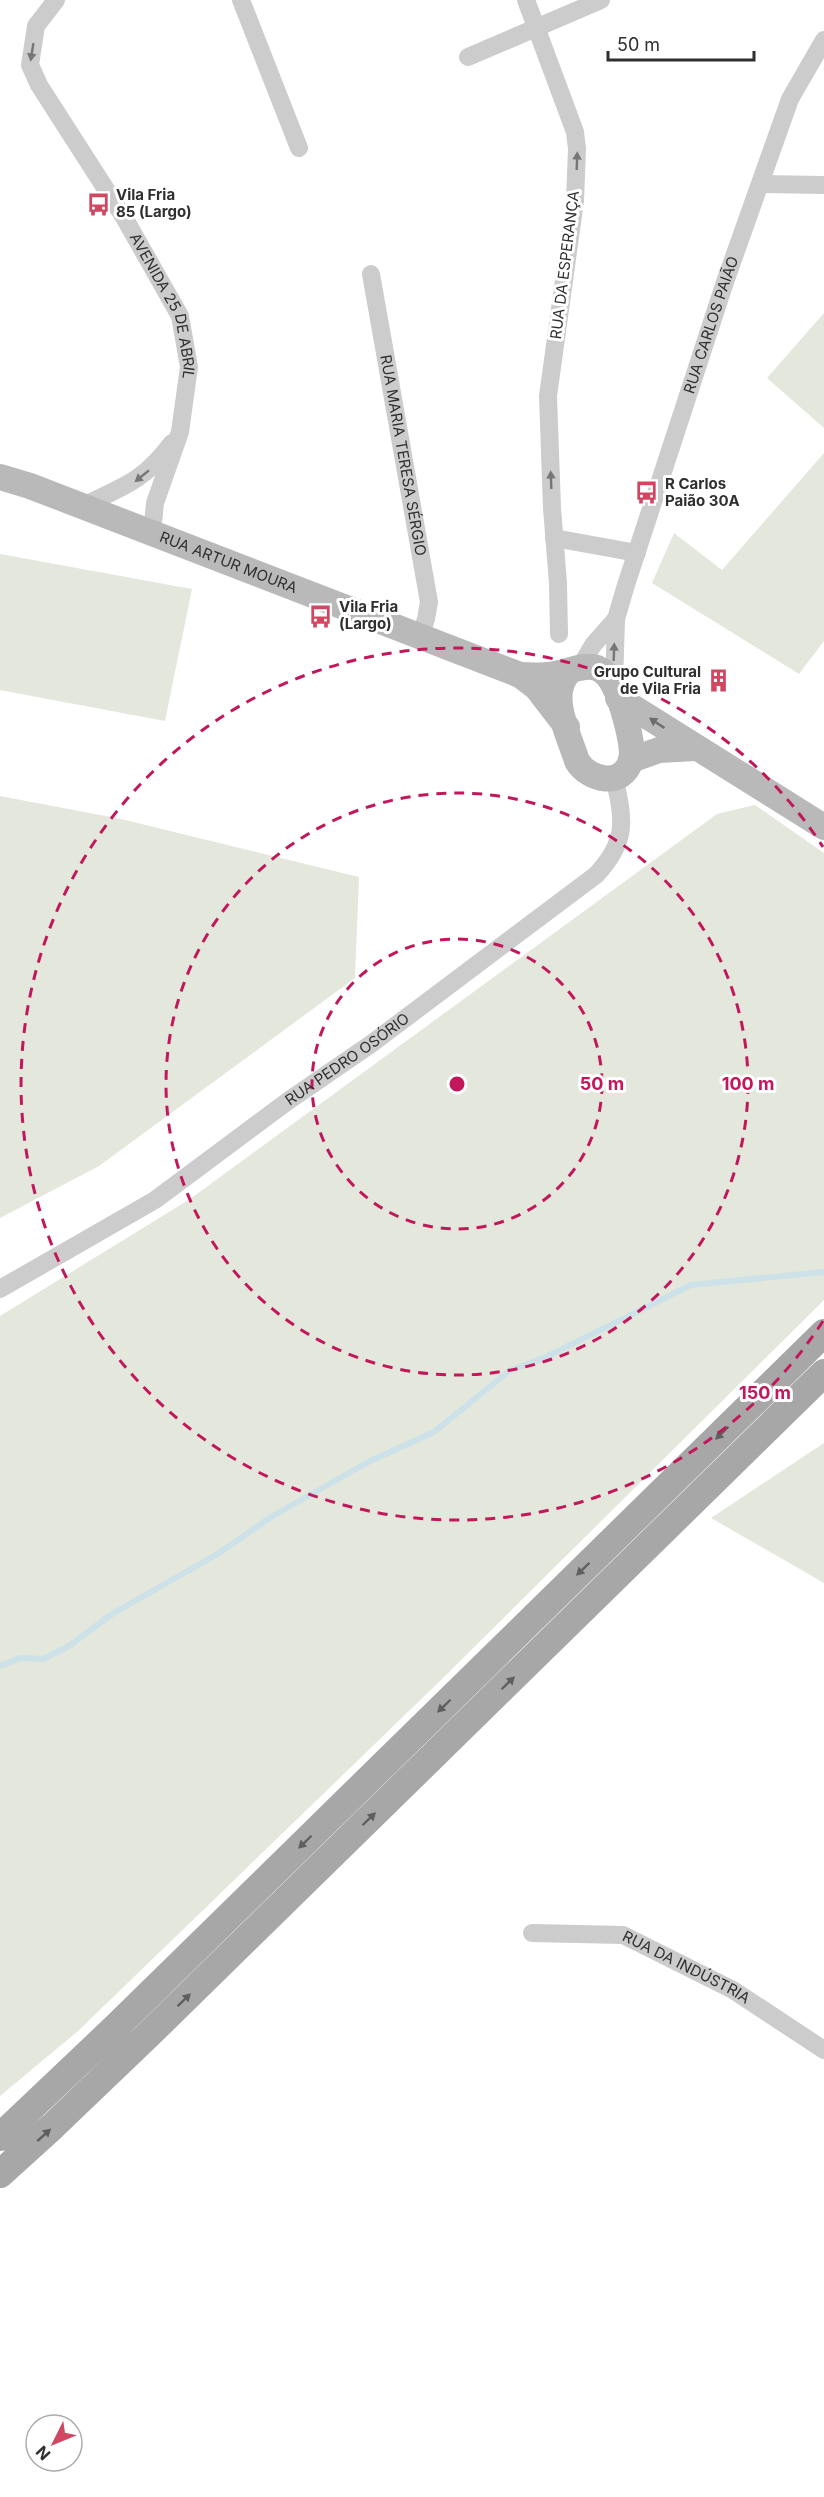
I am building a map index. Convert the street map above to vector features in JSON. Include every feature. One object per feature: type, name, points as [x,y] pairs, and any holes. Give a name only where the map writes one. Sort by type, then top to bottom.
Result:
[{"type":"main road","name":"RUA ARTUR MOURA","points":[[0,477],[30,486],[520,675]]},
{"type":"main road","points":[[520,675],[546,676],[598,668],[606,673],[616,692],[633,748],[622,769]]},
{"type":"main road","points":[[575,670],[564,678],[558,692],[581,768],[593,777],[622,769],[659,750],[695,748]]},
{"type":"main road","points":[[520,675],[537,688],[567,727]]},
{"type":"main road","points":[[616,692],[695,748],[749,778],[824,826]]},
{"type":"main road","points":[[0,2137],[116,2027],[824,1333]]},
{"type":"main road","points":[[0,2174],[155,2029],[824,1373]]},
{"type":"street","name":"AVENIDA 25 DE ABRIL","points":[[56,0],[36,26],[30,65],[39,85],[125,219],[180,316],[189,367],[180,432],[155,503],[152,533]]},
{"type":"street","points":[[241,0],[299,148]]},
{"type":"street","name":"RUA DA ESPERANÇA","points":[[526,0],[576,132],[577,149],[574,201],[548,396],[559,634]]},
{"type":"street","points":[[468,57],[601,0]]},
{"type":"street","name":"RUA CARLOS PAIÃO","points":[[616,692],[616,619],[637,553],[725,282],[790,99],[824,40]]},
{"type":"street","points":[[761,184],[824,185]]},
{"type":"street","name":"RUA MARIA TERESA SÉRGIO","points":[[371,274],[429,602],[420,637]]},
{"type":"street","name":"AVENIDA 25 DE ABRIL","points":[[81,507],[140,477],[160,459],[180,432]]},
{"type":"street","points":[[554,538],[637,553]]},
{"type":"street","name":"RUA CARLOS PAIÃO","points":[[575,670],[616,619]]},
{"type":"street","name":"RUA PEDRO OSÓRIO","points":[[0,1289],[155,1200],[288,1101],[371,1044],[596,875],[612,857],[618,845],[622,825],[620,804],[622,769]]},
{"type":"street","name":"RUA DA INDÚSTRIA","points":[[532,1933],[623,1935],[733,1990],[824,2050]]},
{"type":"shaded area","points":[[824,313],[824,428],[767,378]]},
{"type":"shaded area","points":[[824,453],[824,641],[799,674],[652,583],[674,533],[722,570]]},
{"type":"shaded area","points":[[0,554],[192,589],[165,721],[0,690]]},
{"type":"shaded area","points":[[0,796],[121,819],[359,877],[355,978],[99,1166],[0,1218]]},
{"type":"shaded area","points":[[755,805],[824,853],[824,1300],[441,1680],[78,2031],[0,2096],[0,1316],[190,1199],[717,814]]},
{"type":"shaded area","points":[[824,1443],[824,1583],[711,1518]]},
{"type":"waterway","points":[[0,1666],[20,1658],[43,1659],[69,1646],[112,1614],[219,1553],[271,1517],[368,1462],[434,1432],[509,1371],[546,1357],[691,1285],[824,1272]]},
{"type":"place","name":"Vila Fria 85 (Largo)","points":[[98,204]]},
{"type":"place","name":"R Carlos Paião 30A","points":[[647,493]]},
{"type":"place","name":"Vila Fria (Largo)","points":[[321,616]]},
{"type":"place","name":"Grupo Cultural de Vila Fria","points":[[719,681]]}]
